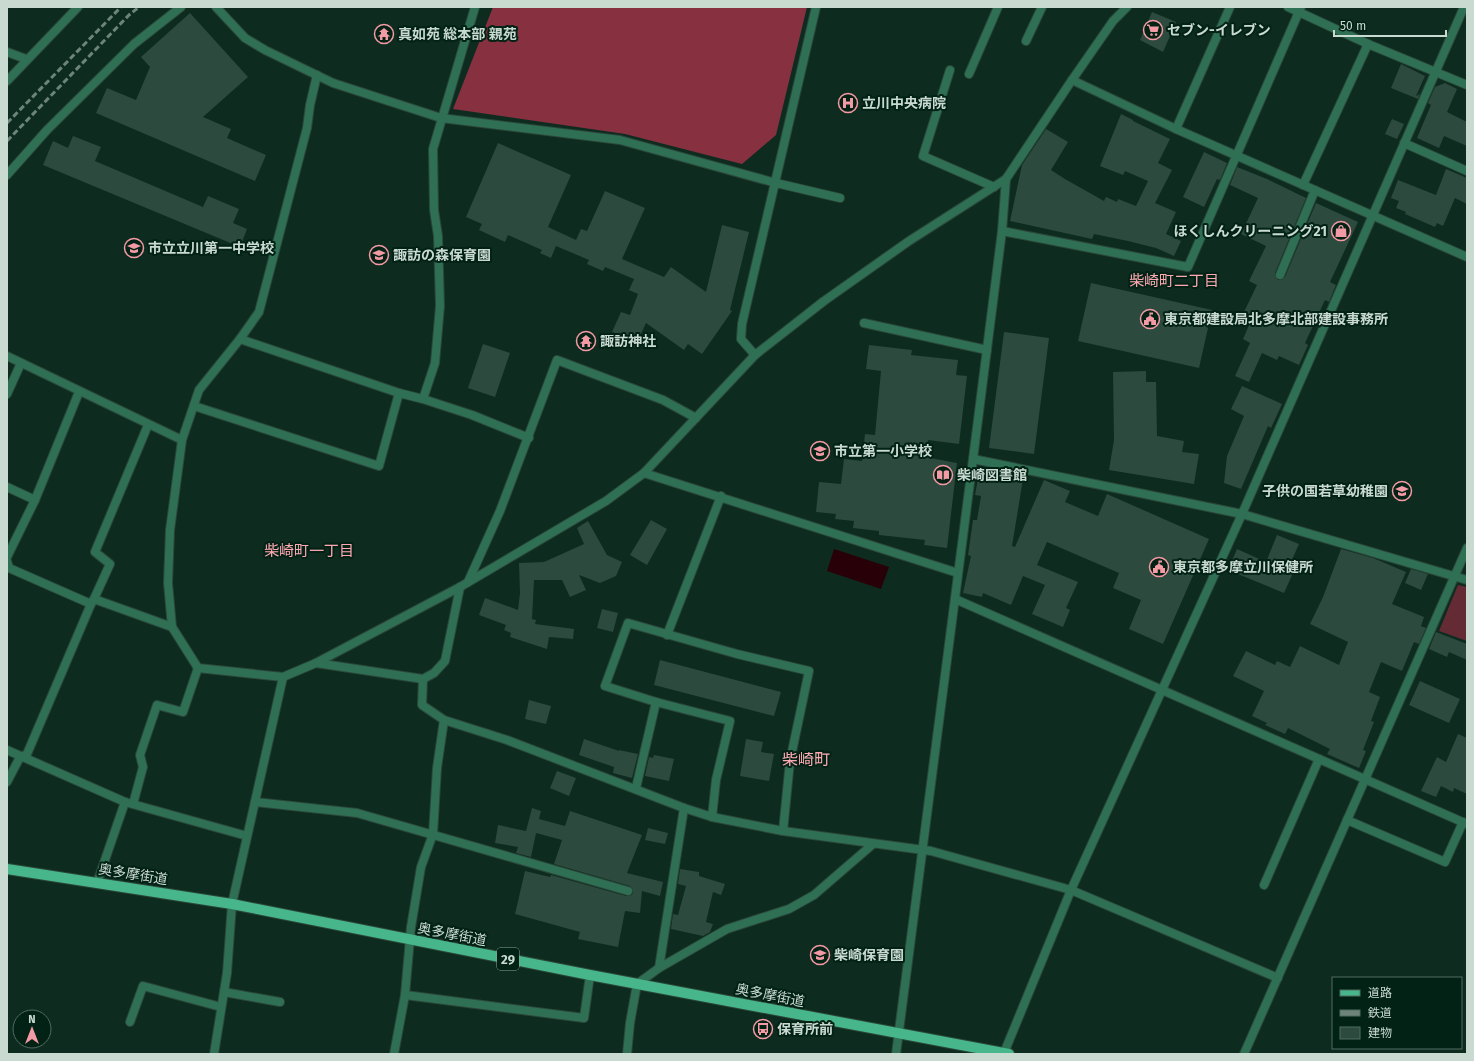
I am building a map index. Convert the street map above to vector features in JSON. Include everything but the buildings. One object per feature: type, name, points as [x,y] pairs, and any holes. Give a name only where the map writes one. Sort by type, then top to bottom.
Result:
[{"type":"main road","name":"奥多摩街道","points":[[7,869],[232,904],[590,975],[1006,1054]]},
{"type":"street","points":[[7,81],[26,59],[78,7]]},
{"type":"street","points":[[7,175],[47,130],[134,44],[181,7]]},
{"type":"street","points":[[216,7],[245,38],[265,50],[333,83],[441,118],[620,140],[776,183],[840,198]]},
{"type":"street","points":[[423,399],[435,364],[440,306],[438,236],[434,210],[433,149],[441,118],[476,7]]},
{"type":"street","points":[[755,355],[741,339],[742,324],[816,7]]},
{"type":"street","points":[[969,74],[998,7]]},
{"type":"street","points":[[1026,41],[1042,7]]},
{"type":"street","points":[[198,668],[282,677],[316,663],[468,582],[606,501],[644,473],[755,355],[824,301],[909,241],[1006,179],[1113,21],[1127,7]]},
{"type":"street","points":[[1176,129],[1230,7]]},
{"type":"street","points":[[1288,7],[1300,10],[1368,44],[1467,85]]},
{"type":"street","points":[[1006,1054],[1071,890],[1163,691],[1242,514],[1371,216],[1464,7]]},
{"type":"street","points":[[1002,230],[1188,267],[1300,10]]},
{"type":"street","points":[[1303,185],[1368,44]]},
{"type":"street","points":[[7,52],[26,59]]},
{"type":"street","points":[[950,70],[923,156],[994,187]]},
{"type":"street","points":[[198,668],[172,627],[168,583],[170,530],[182,440],[199,390],[240,339],[258,312],[305,135],[317,75]]},
{"type":"street","points":[[1072,80],[1176,129],[1467,257]]},
{"type":"street","points":[[1404,143],[1467,171]]},
{"type":"street","points":[[896,1054],[987,350],[1002,230],[1006,179]]},
{"type":"street","points":[[1280,275],[1315,190]]},
{"type":"street","points":[[864,323],[987,350]]},
{"type":"street","points":[[240,339],[399,393],[472,415],[529,438]]},
{"type":"street","points":[[7,356],[79,392],[182,440]]},
{"type":"street","points":[[468,582],[500,511],[529,438],[557,360],[663,400],[696,418]]},
{"type":"street","points":[[7,394],[21,363]]},
{"type":"street","points":[[7,557],[35,500],[79,392]]},
{"type":"street","points":[[194,406],[379,466],[399,393]]},
{"type":"street","points":[[7,782],[19,759],[27,754],[92,602],[110,564],[95,552],[148,425]]},
{"type":"street","points":[[973,459],[1242,514],[1467,580]]},
{"type":"street","points":[[644,473],[722,496],[958,572]]},
{"type":"street","points":[[7,487],[35,500]]},
{"type":"street","points":[[667,635],[722,496]]},
{"type":"street","points":[[1244,1054],[1467,548]]},
{"type":"street","points":[[7,561],[9,568],[92,602],[172,627]]},
{"type":"street","points":[[316,663],[423,679],[434,673],[444,661],[460,586]]},
{"type":"street","points":[[955,599],[1465,823],[1445,862],[1347,820]]},
{"type":"street","points":[[712,816],[716,780],[730,721],[656,702],[605,686],[628,623],[737,654],[809,671],[790,761],[783,831]]},
{"type":"street","points":[[97,883],[143,767],[140,755],[157,705],[183,712],[198,668]]},
{"type":"street","points":[[214,1054],[224,992],[232,904],[282,677]]},
{"type":"street","points":[[423,679],[422,705],[444,720],[507,740],[636,788],[684,808],[712,816],[783,831],[922,850],[1071,890],[1278,978]]},
{"type":"street","points":[[636,788],[656,702]]},
{"type":"street","points":[[394,1054],[405,995],[410,940],[421,867],[433,834],[437,768],[444,720]]},
{"type":"street","points":[[7,750],[129,803],[247,836]]},
{"type":"street","points":[[1264,885],[1319,759]]},
{"type":"street","points":[[255,802],[357,813],[628,891]]},
{"type":"street","points":[[659,968],[684,808]]},
{"type":"street","points":[[627,1054],[630,1023],[637,984],[659,968],[727,928],[789,909],[814,895],[873,844]]},
{"type":"street","points":[[405,995],[584,1018],[590,975]]},
{"type":"street","points":[[130,1022],[142,986],[222,1007]]},
{"type":"street","points":[[224,992],[280,1002]]},
{"type":"shaded area","points":[[493,7],[807,7],[776,135],[742,164],[625,134],[453,109]]},
{"type":"shaded area","points":[[834,549],[889,567],[881,589],[827,571]]},
{"type":"shaded area","points":[[1458,585],[1467,587],[1467,641],[1439,631]]},
{"type":"railway","points":[[7,123],[121,7]]},
{"type":"railway","points":[[7,141],[129,15],[139,7]]},
{"type":"place","name":"セブン-イレブン","points":[[1153,30]]},
{"type":"place","name":"真如苑 総本部 親苑","points":[[384,34]]},
{"type":"place","name":"立川中央病院","points":[[848,103]]},
{"type":"place","name":"ほくしんクリーニング21","points":[[1341,231]]},
{"type":"place","name":"市立立川第一中学校","points":[[134,248]]},
{"type":"place","name":"諏訪の森保育園","points":[[379,255]]},
{"type":"place","name":"東京都建設局北多摩北部建設事務所","points":[[1150,319]]},
{"type":"place","name":"諏訪神社","points":[[586,341]]},
{"type":"place","name":"市立第一小学校","points":[[820,451]]},
{"type":"place","name":"柴崎図書館","points":[[943,475]]},
{"type":"place","name":"子供の国若草幼稚園","points":[[1402,491]]},
{"type":"place","name":"東京都多摩立川保健所","points":[[1159,567]]},
{"type":"place","name":"柴崎保育園","points":[[820,955]]},
{"type":"place","name":"保育所前","points":[[763,1029]]},
{"type":"district","name":"柴崎町二丁目","points":[[1174,281]]},
{"type":"district","name":"柴崎町一丁目","points":[[309,551]]},
{"type":"district","name":"柴崎町","points":[[806,759]]}]
